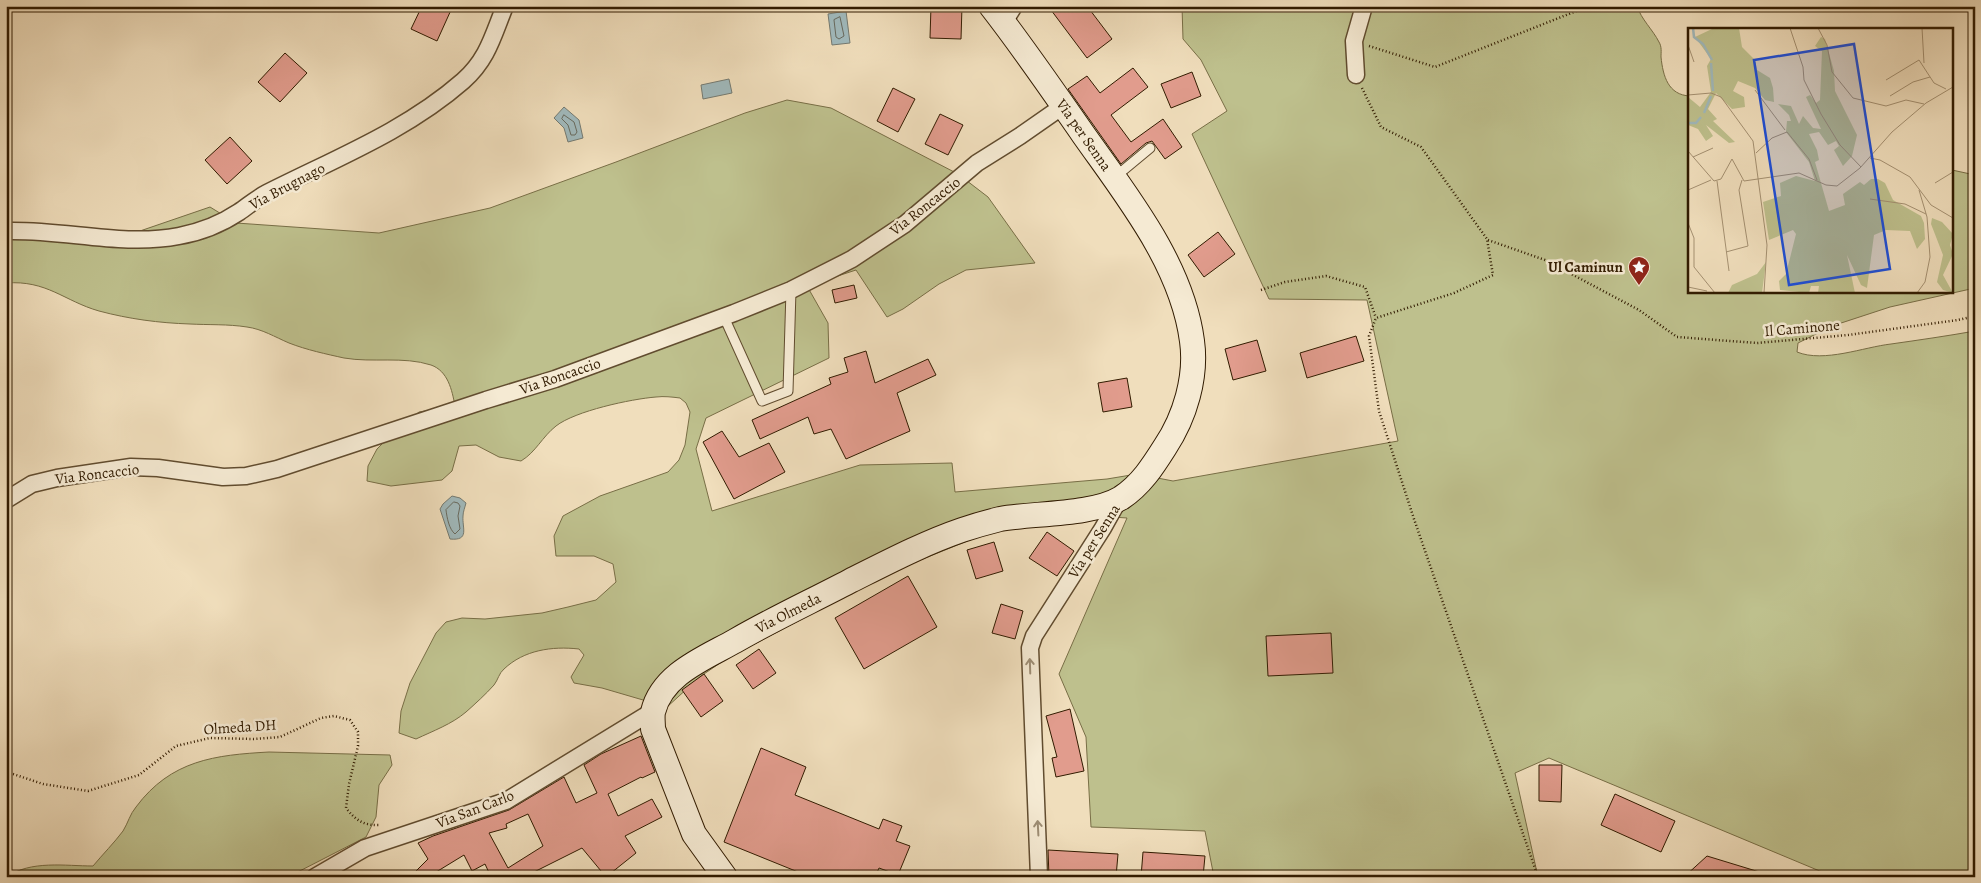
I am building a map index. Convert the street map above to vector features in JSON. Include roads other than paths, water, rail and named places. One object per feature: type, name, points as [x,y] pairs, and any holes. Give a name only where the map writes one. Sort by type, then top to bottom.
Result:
[{"type":"street","name":"Via Brugnago","points":[[6,232],[30,231],[132,240],[179,236],[217,225],[265,194],[376,139],[421,113],[464,80],[487,53],[505,6]]},
{"type":"street","points":[[1356,75],[1354,41],[1364,6]]},
{"type":"street","name":"Via per Senna","points":[[1003,12],[1063,106],[1136,210],[1166,264],[1184,307],[1192,343],[1187,404],[1177,430],[1152,468],[1137,486],[1119,499],[1103,528],[1034,636],[1030,648],[1039,877]]},
{"type":"street","name":"Via Roncaccio","points":[[6,500],[32,484],[56,478],[131,468],[158,468],[223,477],[246,476],[277,469],[555,379],[724,317],[791,290],[852,259],[905,224],[977,163],[1063,106]]},
{"type":"street","name":"Via Olmeda","points":[[653,712],[674,676],[759,627],[929,543],[962,530],[1000,519],[1083,509],[1119,499]]},
{"type":"street","points":[[653,712],[653,729],[694,834],[725,877]]},
{"type":"street","name":"Via San Carlo","points":[[315,877],[365,848],[506,801],[653,712]]},
{"type":"lane","points":[[1114,178],[1150,148]]},
{"type":"lane","points":[[724,317],[762,401],[788,391],[791,290]]},
{"type":"water","points":[[846,11],[850,43],[832,45],[828,14]]},
{"type":"water","points":[[729,79],[732,93],[703,99],[701,85]]},
{"type":"water","points":[[564,107],[579,120],[583,138],[568,142],[564,128],[554,118]]},
{"type":"water","points":[[452,496],[460,498],[466,503],[463,514],[464,533],[463,536],[456,539],[450,539],[440,509]]},
{"type":"place","name":"Ul Caminun","points":[[1639,286]]}]
